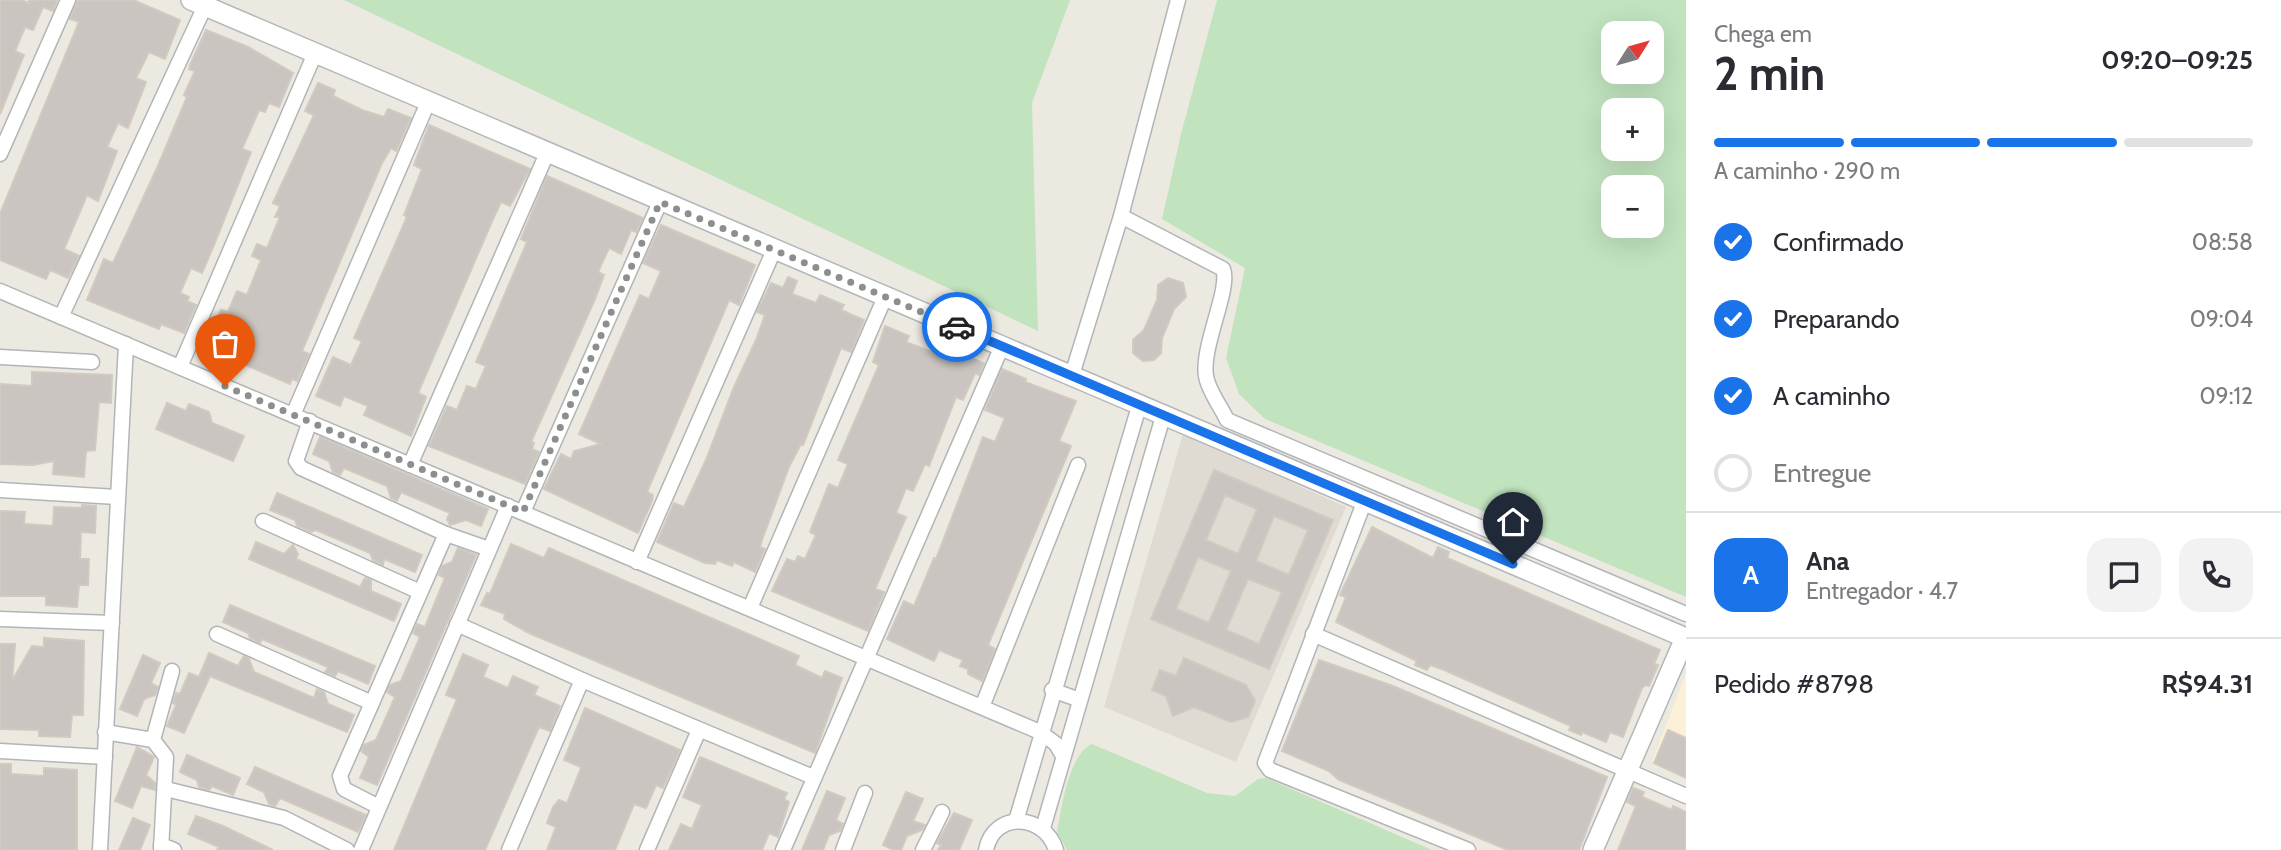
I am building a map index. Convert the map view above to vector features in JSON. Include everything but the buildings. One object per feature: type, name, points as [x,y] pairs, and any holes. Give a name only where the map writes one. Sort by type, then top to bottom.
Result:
[{"type":"street","points":[[0,154],[68,0]]},
{"type":"street","points":[[1072,375],[1121,216],[1178,0]]},
{"type":"street","points":[[61,317],[198,3],[548,150],[660,202],[1164,413],[1685,638],[1593,850]]},
{"type":"street","points":[[180,367],[316,51]]},
{"type":"street","points":[[293,415],[429,100]]},
{"type":"street","points":[[410,465],[548,150]]},
{"type":"street","points":[[523,512],[660,202]]},
{"type":"street","points":[[1121,216],[1219,266],[1225,273],[1227,279],[1208,346],[1206,376],[1227,420],[1686,614]]},
{"type":"street","points":[[636,562],[774,250]]},
{"type":"street","points":[[0,291],[1040,732],[1055,744],[1063,756]]},
{"type":"street","points":[[750,608],[886,297]]},
{"type":"street","points":[[100,850],[126,344]]},
{"type":"street","points":[[783,850],[1002,346]]},
{"type":"street","points":[[0,357],[92,362]]},
{"type":"street","points":[[1016,821],[1052,690],[1140,403]]},
{"type":"street","points":[[1044,828],[1164,413]]},
{"type":"street","points":[[310,421],[296,461],[301,468],[446,534],[489,549]]},
{"type":"street","points":[[982,707],[1078,465]]},
{"type":"street","points":[[0,490],[117,497]]},
{"type":"street","points":[[1365,500],[1264,758],[1267,766],[1468,850]]},
{"type":"street","points":[[360,850],[508,506]]},
{"type":"street","points":[[263,521],[420,592]]},
{"type":"street","points":[[379,807],[344,789],[340,776],[446,534]]},
{"type":"street","points":[[0,619],[112,623]]},
{"type":"street","points":[[457,624],[813,777]]},
{"type":"street","points":[[217,634],[372,703]]},
{"type":"street","points":[[1313,634],[1686,796]]},
{"type":"street","points":[[153,740],[172,671]]},
{"type":"street","points":[[509,850],[582,680]]},
{"type":"street","points":[[1052,690],[1080,700]]},
{"type":"street","points":[[648,850],[699,730]]},
{"type":"street","points":[[105,732],[153,740],[166,757],[165,848]]},
{"type":"street","points":[[0,751],[104,757]]},
{"type":"street","points":[[166,789],[275,815],[347,850]]},
{"type":"street","points":[[848,848],[865,793]]},
{"type":"street","points":[[923,850],[942,812]]},
{"type":"street","points":[[986,850],[998,829],[1016,821],[1030,821],[1044,828],[1056,850]]},
{"type":"shaded area","points":[[1183,434],[1346,507],[1236,762],[1104,707]]},
{"type":"shaded area","points":[[1686,673],[1686,776],[1652,762]]},
{"type":"green space","points":[[344,0],[1070,0],[1032,103],[1038,331]]},
{"type":"green space","points":[[1217,0],[1686,0],[1686,597],[1265,419],[1239,394],[1226,358],[1245,268],[1162,219],[1181,134]]},
{"type":"green space","points":[[1092,744],[1207,793],[1235,796],[1258,779],[1266,778],[1432,850],[1067,850],[1057,832],[1064,797],[1077,759]]},
{"type":"way so far","points":[[225,386],[523,512],[660,202],[957,327]]},
{"type":"route","points":[[957,327],[1513,564]]}]
